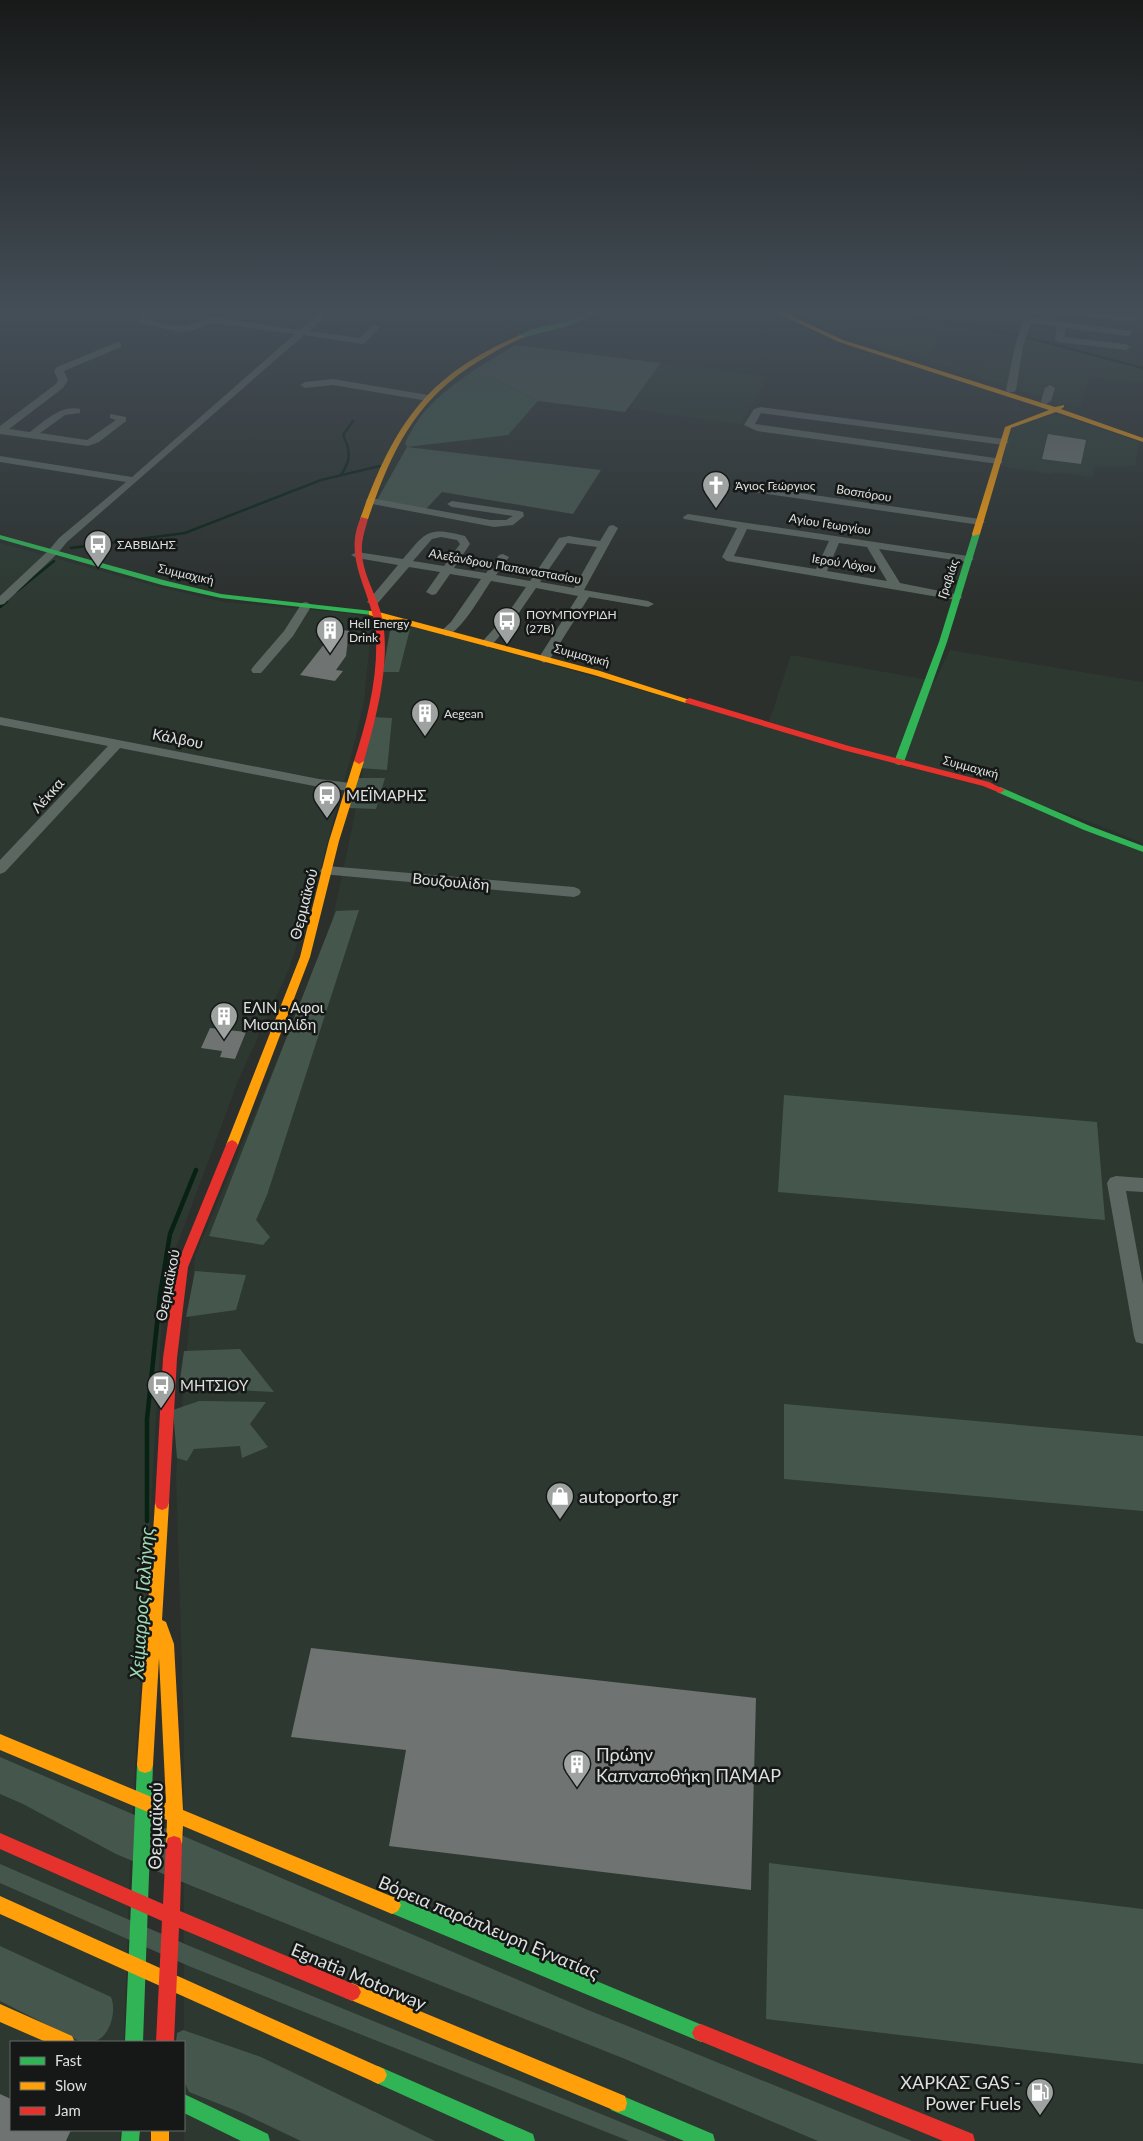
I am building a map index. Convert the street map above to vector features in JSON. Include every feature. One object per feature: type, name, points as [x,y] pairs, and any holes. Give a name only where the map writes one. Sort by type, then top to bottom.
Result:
[{"type":"main road","name":"Θερμαϊκού","points":[[134,2041],[148,1691],[156,1612],[170,1358],[182,1267],[296,982],[320,905],[327,871],[362,750],[372,708],[380,624],[359,568],[357,555],[361,532],[371,502],[407,424],[417,410]]},
{"type":"main road","points":[[1031,410],[1033,416]]},
{"type":"main road","name":"Γραβιάς","points":[[899,762],[943,642],[1008,427],[1044,410]]},
{"type":"main road","points":[[1066,410],[1143,440]]},
{"type":"main road","points":[[1068,410],[1143,435]]},
{"type":"main road","name":"Συμμαχική","points":[[0,538],[148,579],[220,596],[377,614],[487,643],[654,689],[804,736],[1001,789],[1087,828],[1143,849]]},
{"type":"main road","name":"Θερμαϊκού","points":[[156,1612],[166,1644],[175,1814],[165,2041]]},
{"type":"main road","name":"Βόρεια παράπλευρη Εγνατίας","points":[[0,1742],[628,2004],[966,2141]]},
{"type":"main road","name":"Egnatia Motorway","points":[[0,1841],[191,1925],[584,2088],[706,2141]]},
{"type":"main road","points":[[0,1905],[526,2141]]},
{"type":"main road","points":[[0,2013],[64,2041]]},
{"type":"main road","points":[[185,2103],[261,2141]]},
{"type":"street","points":[[0,431],[28,410]]},
{"type":"street","points":[[0,602],[53,552],[63,540],[215,410]]},
{"type":"street","points":[[998,461],[749,426],[759,410],[1004,442]]},
{"type":"street","points":[[32,435],[63,412],[77,411]]},
{"type":"street","points":[[0,431],[88,443],[96,440],[123,419],[113,416]]},
{"type":"street","points":[[0,459],[134,480]]},
{"type":"street","name":"Βοσπόρου","points":[[744,488],[980,522]]},
{"type":"street","points":[[371,502],[490,523],[504,524],[515,521],[519,516],[452,504]]},
{"type":"street","name":"Αγίου Γεωργίου","points":[[688,516],[968,559]]},
{"type":"street","name":"Ιερού Λόχου","points":[[744,525],[728,557],[731,559],[956,597]]},
{"type":"street","points":[[544,659],[581,593],[613,528]]},
{"type":"street","points":[[373,602],[404,563],[428,537],[441,534],[462,538],[465,544],[432,592]]},
{"type":"street","points":[[820,573],[835,539]]},
{"type":"street","points":[[487,643],[512,615],[563,540],[605,545]]},
{"type":"street","points":[[871,544],[896,586]]},
{"type":"street","name":"Αλεξάνδρου Παπαναστασίου","points":[[357,555],[648,604]]},
{"type":"street","points":[[446,632],[455,624],[503,557]]},
{"type":"street","points":[[257,670],[289,633],[306,605]]},
{"type":"street","name":"Κάλβου","points":[[0,721],[319,783],[350,787]]},
{"type":"street","name":"Λέκκα","points":[[0,869],[118,743]]},
{"type":"street","name":"Βουζουλίδη","points":[[327,871],[574,892]]},
{"type":"street","points":[[1143,1185],[1116,1183],[1143,1336]]},
{"type":"shaded area","points":[[636,410],[749,410],[741,424]]},
{"type":"shaded area","points":[[1057,415],[1140,442],[1135,466],[1095,466],[1093,477],[1054,472],[1052,474],[1001,466],[1010,430]]},
{"type":"shaded area","points":[[0,543],[159,587],[224,602],[347,613],[371,618],[372,622],[364,701],[314,892],[289,969],[238,1081],[169,1267],[162,1317],[131,1838],[124,2041],[10,2041],[10,2131],[121,2131],[120,2141],[0,2141]]},
{"type":"shaded area","points":[[394,620],[993,790],[1143,852],[1143,2141],[184,2141],[184,1736],[176,1474],[195,1256],[329,936],[363,769],[360,768],[391,625]]},
{"type":"shaded area","points":[[950,650],[1143,682],[1143,843],[1069,814],[769,722],[791,655],[935,681]]},
{"type":"green space","points":[[426,410],[530,410],[508,435],[407,447],[405,443]]},
{"type":"green space","points":[[608,410],[627,410],[625,412]]},
{"type":"green space","points":[[407,447],[601,470],[573,514],[442,492],[425,510],[377,500]]},
{"type":"green space","points":[[391,625],[410,629],[399,672],[383,672]]},
{"type":"green space","points":[[371,717],[392,718],[387,770],[360,768]]},
{"type":"green space","points":[[354,778],[385,778],[376,809],[349,808]]},
{"type":"green space","points":[[359,910],[267,1195],[256,1220],[270,1237],[263,1245],[209,1236],[336,911]]},
{"type":"green space","points":[[784,1095],[1097,1122],[1105,1220],[778,1192]]},
{"type":"green space","points":[[195,1271],[246,1275],[236,1310],[186,1317]]},
{"type":"green space","points":[[240,1349],[274,1392],[179,1387],[184,1351]]},
{"type":"green space","points":[[199,1401],[266,1402],[250,1424],[268,1447],[242,1458],[240,1446],[194,1449],[187,1461],[177,1458],[173,1410]]},
{"type":"green space","points":[[784,1404],[1143,1436],[1143,1511],[784,1479]]},
{"type":"green space","points":[[0,1757],[588,2010],[912,2141],[818,2141],[625,2059],[116,1854],[23,1804],[0,1794]]},
{"type":"green space","points":[[769,1863],[1143,1909],[1143,2064],[766,2019]]},
{"type":"green space","points":[[0,1864],[192,1947],[667,2141],[629,2141],[191,1967],[0,1883]]},
{"type":"green space","points":[[0,1946],[111,1997],[113,2009],[111,2023],[104,2035],[95,2041],[79,2041],[0,2001]]},
{"type":"green space","points":[[183,2030],[261,2057],[435,2141],[301,2141],[242,2113],[189,2092],[185,2083],[185,2041],[176,2041],[177,2033]]},
{"type":"building","points":[[1048,434],[1086,440],[1081,464],[1042,459]]},
{"type":"building","name":"Hell Energy Drink","points":[[336,629],[349,631],[346,656],[336,670],[343,671],[335,681],[300,675]]},
{"type":"building","name":"ΕΛΙΝ - Αφοι Μισαηλίδη","points":[[210,1028],[246,1032],[235,1059],[220,1057],[222,1051],[201,1048]]},
{"type":"building","name":"Πρώην Καπναποθήκη ΠΑΜΑΡ","points":[[311,1648],[756,1698],[751,1890],[389,1846],[406,1750],[291,1737]]},
{"type":"building","points":[[0,2094],[10,2099],[10,2131],[71,2131],[66,2141],[0,2141]]},
{"type":"waterway","points":[[341,475],[347,465],[349,455],[343,435],[353,421]]},
{"type":"waterway","points":[[71,548],[185,533],[321,480],[380,466]]},
{"type":"waterway","points":[[17,591],[54,561]]},
{"type":"waterway","points":[[0,607],[7,601]]},
{"type":"waterway","name":"Χείμαρρος Γαλήνης","points":[[147,1521],[147,1419],[160,1295],[170,1234],[196,1170]]},
{"type":"traffic: fast","points":[[899,762],[943,642],[976,534]]},
{"type":"traffic: fast","points":[[0,537],[165,583],[221,596],[372,613]]},
{"type":"traffic: fast","points":[[1000,790],[1087,828],[1143,849]]},
{"type":"traffic: fast","points":[[134,2041],[145,1765]]},
{"type":"traffic: fast","points":[[392,1905],[701,2033]]},
{"type":"traffic: fast","points":[[378,2075],[526,2141]]},
{"type":"traffic: fast","points":[[185,2103],[261,2141]]},
{"type":"traffic: fast","points":[[618,2103],[706,2141]]},
{"type":"traffic: fast","points":[[130,2141],[131,2131]]},
{"type":"traffic: slow","points":[[364,519],[393,448],[417,410]]},
{"type":"traffic: slow","points":[[976,534],[1008,427],[1054,410]]},
{"type":"traffic: slow","points":[[1056,410],[1143,440]]},
{"type":"traffic: slow","points":[[372,613],[597,673],[689,701]]},
{"type":"traffic: slow","points":[[232,1145],[305,957],[334,841],[359,761]]},
{"type":"traffic: slow","points":[[145,1765],[162,1503]]},
{"type":"traffic: slow","points":[[161,1627],[166,1644],[175,1814],[174,1844]]},
{"type":"traffic: slow","points":[[0,1742],[392,1905]]},
{"type":"traffic: slow","points":[[0,1905],[378,2075]]},
{"type":"traffic: slow","points":[[352,1992],[618,2103]]},
{"type":"traffic: slow","points":[[0,2013],[64,2041]]},
{"type":"traffic: slow","points":[[160,2131],[160,2141]]},
{"type":"traffic: jam","points":[[359,761],[376,692],[380,655],[379,622],[376,607],[359,563],[359,537],[364,519]]},
{"type":"traffic: jam","points":[[689,701],[846,748],[986,784],[1000,790]]},
{"type":"traffic: jam","points":[[162,1503],[170,1358],[182,1267],[232,1145]]},
{"type":"traffic: jam","points":[[0,1841],[191,1925],[352,1992]]},
{"type":"traffic: jam","points":[[165,2041],[174,1844]]},
{"type":"traffic: jam","points":[[701,2033],[966,2141]]},
{"type":"place","name":"Άγιος Γεώργιος","points":[[716,509]]},
{"type":"place","name":"ΣΑΒΒΙΔΗΣ","points":[[98,568]]},
{"type":"place","name":"ΠΟΥΜΠΟΥΡΙΔΗ (27Β)","points":[[507,645]]},
{"type":"place","name":"Hell Energy Drink","points":[[330,654]]},
{"type":"place","name":"Aegean","points":[[425,737]]},
{"type":"place","name":"ΜΕΪΜΑΡΗΣ","points":[[327,819]]},
{"type":"place","name":"ΕΛΙΝ - Αφοι Μισαηλίδη","points":[[224,1040]]},
{"type":"place","name":"ΜΗΤΣΙΟΥ","points":[[161,1409]]},
{"type":"place","name":"autoporto.gr","points":[[560,1520]]},
{"type":"place","name":"Πρώην Καπναποθήκη ΠΑΜΑΡ","points":[[577,1788]]},
{"type":"place","name":"ΧΑΡΚΑΣ GAS - Power Fuels","points":[[1040,2116]]}]
